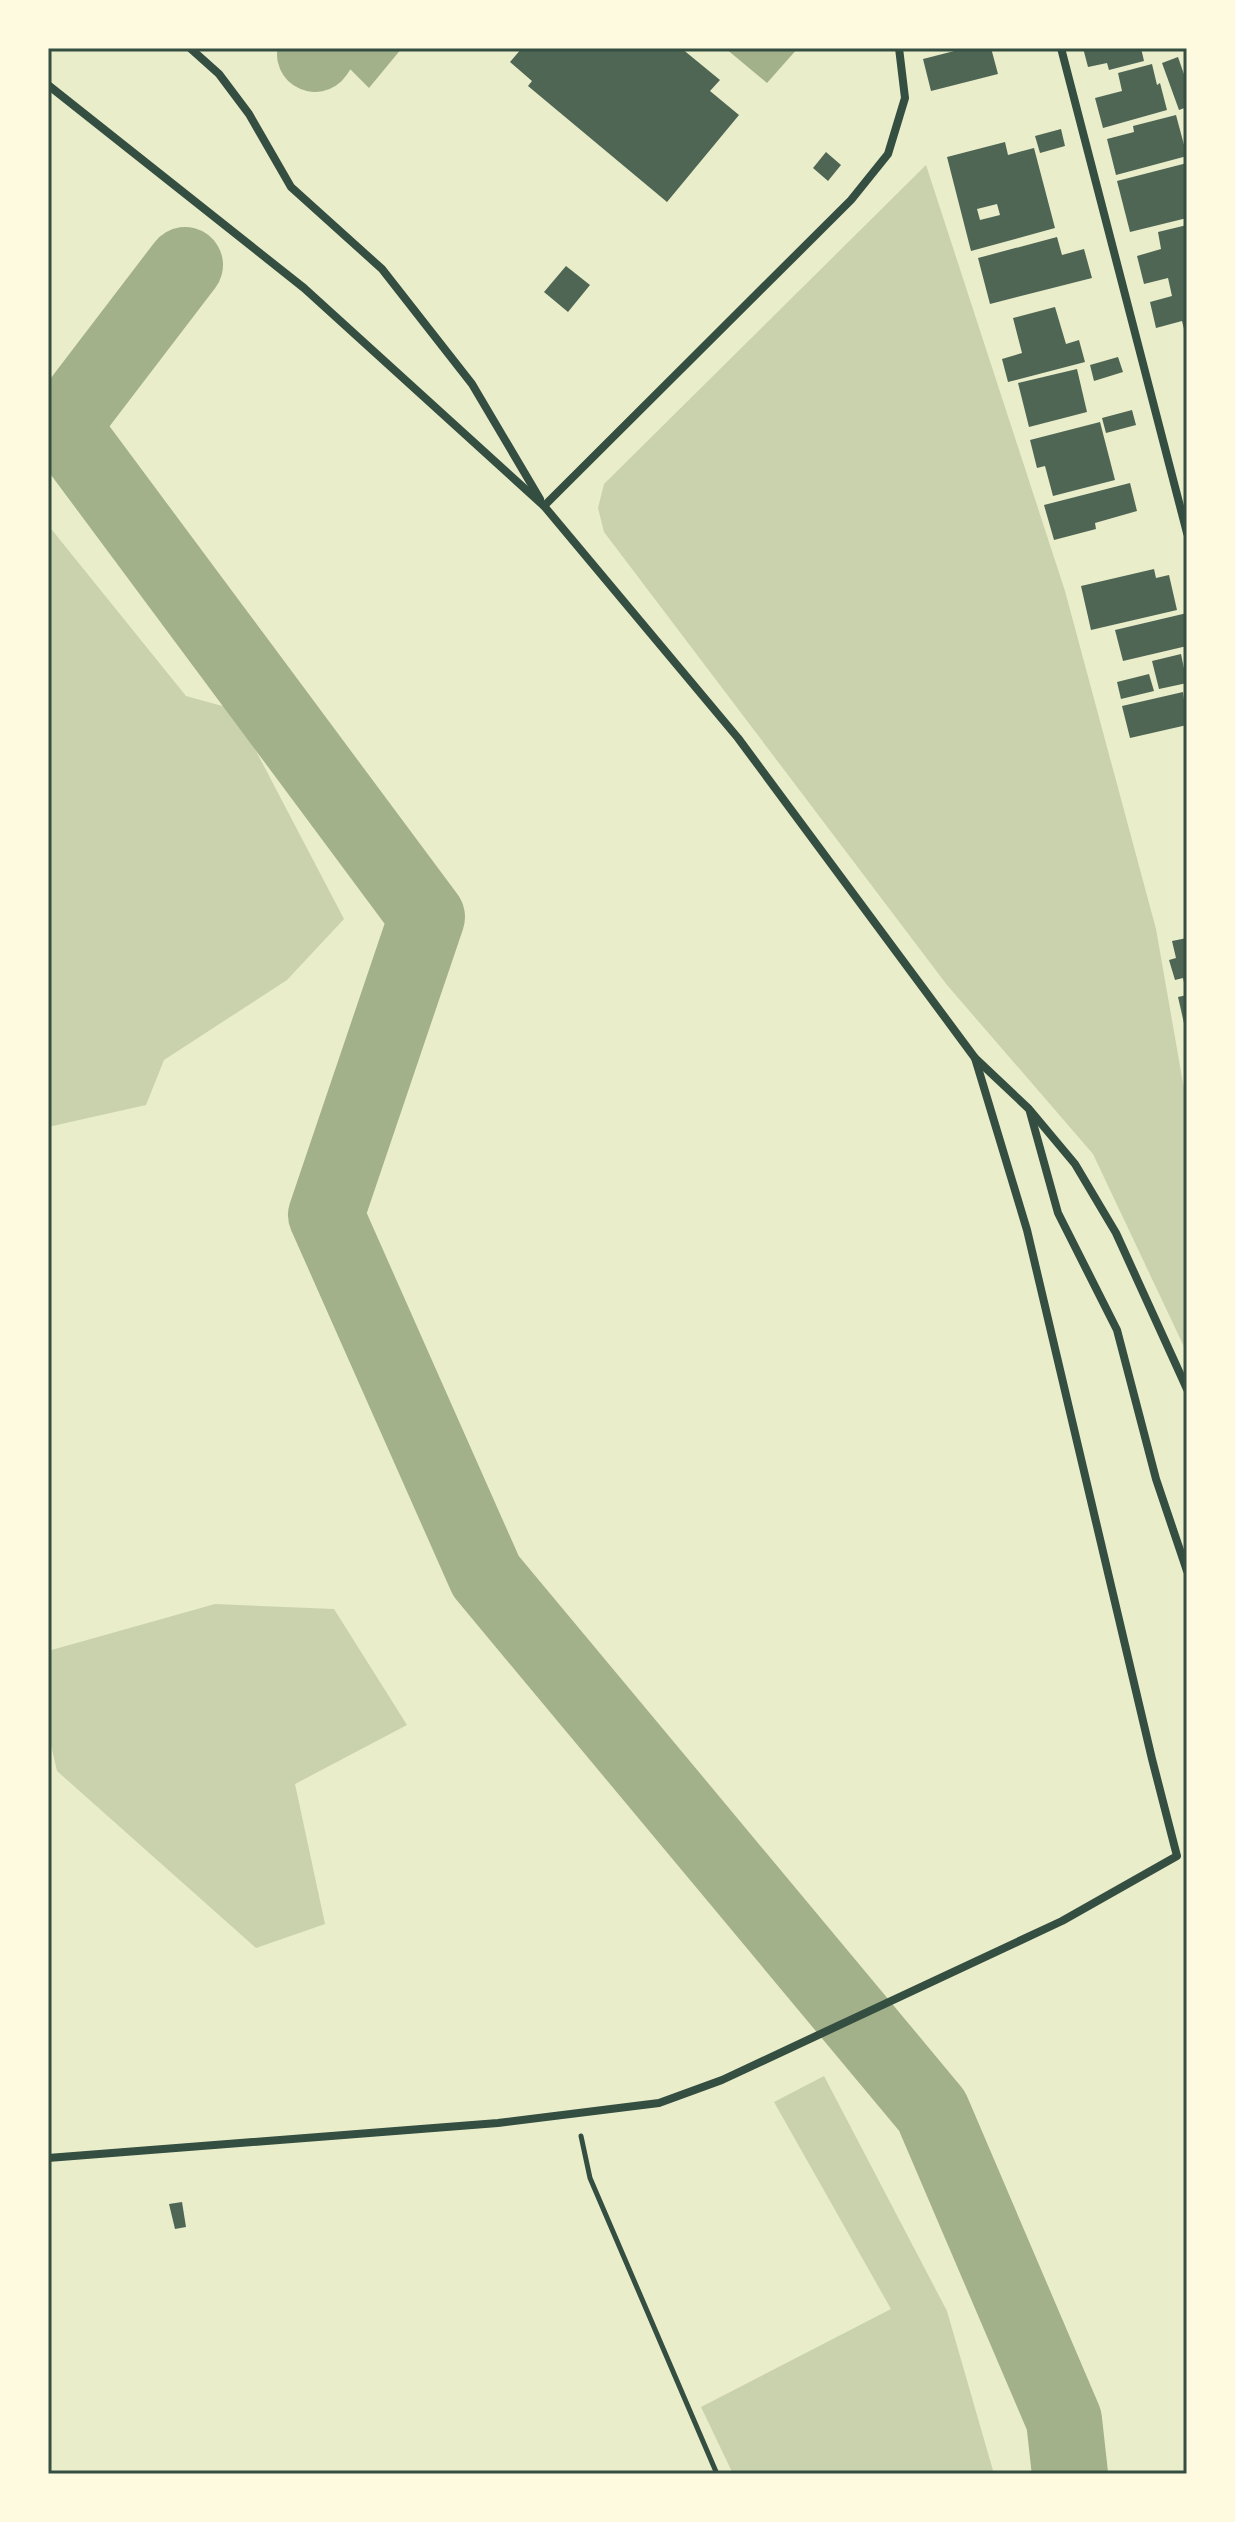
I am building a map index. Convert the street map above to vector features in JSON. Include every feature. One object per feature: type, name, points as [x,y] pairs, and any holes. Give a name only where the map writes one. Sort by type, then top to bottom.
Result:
[{"type":"street","points":[[190,48],[219,74],[249,114],[291,187],[382,269],[472,384],[544,506]]},
{"type":"street","points":[[544,506],[851,200],[888,154],[905,98],[899,48]]},
{"type":"street","points":[[1061,48],[1187,532]]},
{"type":"street","points":[[48,85],[304,288],[544,506],[738,738],[975,1058],[1029,1109],[1075,1164],[1116,1233],[1187,1389]]},
{"type":"street","points":[[48,2158],[576,2115],[659,2103],[722,2080],[1062,1921],[1177,1856],[1027,1230],[975,1058]]},
{"type":"street","points":[[1029,1109],[1058,1213],[1117,1330],[1156,1479],[1187,1571]]},
{"type":"path","points":[[576,2115],[590,2178],[717,2474]]},
{"type":"shaded area","points":[[329,48],[402,48],[369,88]]},
{"type":"shaded area","points":[[725,48],[798,48],[767,83]]},
{"type":"shaded area","points":[[926,165],[1065,591],[1156,929],[1187,1106],[1187,1353],[1093,1154],[947,985],[604,532],[598,508],[604,484]]},
{"type":"shaded area","points":[[48,525],[186,696],[262,717],[255,749],[344,919],[287,980],[164,1060],[146,1105],[48,1127]]},
{"type":"shaded area","points":[[215,1604],[334,1609],[407,1725],[295,1784],[325,1924],[256,1948],[57,1771],[48,1732],[48,1651]]},
{"type":"shaded area","points":[[824,2076],[947,2311],[994,2474],[733,2474],[701,2407],[891,2309],[774,2102]]},
{"type":"building","points":[[522,48],[681,48],[720,80],[710,91],[739,115],[667,202],[528,86],[532,81],[510,62]]},
{"type":"building","points":[[966,48],[991,48],[998,74],[931,91],[923,59]]},
{"type":"building","points":[[1083,48],[1141,48],[1144,61],[1109,70],[1107,63],[1088,67]]},
{"type":"building","points":[[1178,57],[1187,83],[1187,107],[1179,110],[1162,63]]},
{"type":"building","points":[[1152,64],[1167,110],[1103,128],[1095,98],[1122,91],[1118,73]]},
{"type":"building","points":[[1176,115],[1187,156],[1116,175],[1107,139],[1134,132],[1133,126]]},
{"type":"building","points":[[1061,129],[1065,146],[1040,153],[1035,136]]},
{"type":"building","points":[[1005,142],[1008,155],[1034,148],[1055,228],[971,251],[947,157]],"holes":[[[997,204],[1000,215],[980,220],[977,209]]]},
{"type":"building","points":[[826,152],[841,165],[828,181],[813,168]]},
{"type":"building","points":[[1187,163],[1187,218],[1130,232],[1117,181]]},
{"type":"building","points":[[1187,225],[1186,337],[1182,321],[1156,328],[1150,302],[1172,296],[1168,278],[1144,284],[1137,256],[1161,249],[1158,232]]},
{"type":"building","points":[[1057,237],[1062,255],[1084,249],[1092,278],[990,304],[978,258]]},
{"type":"building","points":[[566,266],[590,285],[568,312],[544,292]]},
{"type":"building","points":[[1055,307],[1066,344],[1079,340],[1085,362],[1008,382],[1002,359],[1022,353],[1013,318]]},
{"type":"building","points":[[1118,357],[1123,372],[1094,381],[1090,365]]},
{"type":"building","points":[[1077,369],[1087,412],[1029,427],[1018,383]]},
{"type":"building","points":[[1132,410],[1136,425],[1106,433],[1102,418]]},
{"type":"building","points":[[1100,422],[1115,480],[1053,496],[1045,466],[1037,468],[1030,440]]},
{"type":"building","points":[[1130,483],[1137,511],[1095,523],[1096,529],[1054,540],[1044,505]]},
{"type":"building","points":[[1154,569],[1156,578],[1169,575],[1177,610],[1091,630],[1081,586]]},
{"type":"building","points":[[1187,613],[1187,646],[1123,661],[1115,630]]},
{"type":"building","points":[[1181,654],[1187,683],[1159,689],[1152,661]]},
{"type":"building","points":[[1149,674],[1154,691],[1121,699],[1117,682]]},
{"type":"building","points":[[1183,692],[1187,725],[1130,738],[1122,706]]},
{"type":"building","points":[[1187,938],[1186,991],[1183,978],[1175,980],[1169,960],[1176,958],[1172,941]]},
{"type":"building","points":[[1187,995],[1187,1032],[1186,1032],[1178,997]]},
{"type":"building","points":[[182,2202],[186,2227],[175,2229],[169,2204]]},
{"type":"waterway","points":[[315,54],[319,48]]},
{"type":"waterway","points":[[62,426],[185,265]]},
{"type":"waterway","points":[[48,416],[62,426],[427,917],[326,1215],[486,1576],[932,2111],[1064,2420],[1070,2474]]}]
